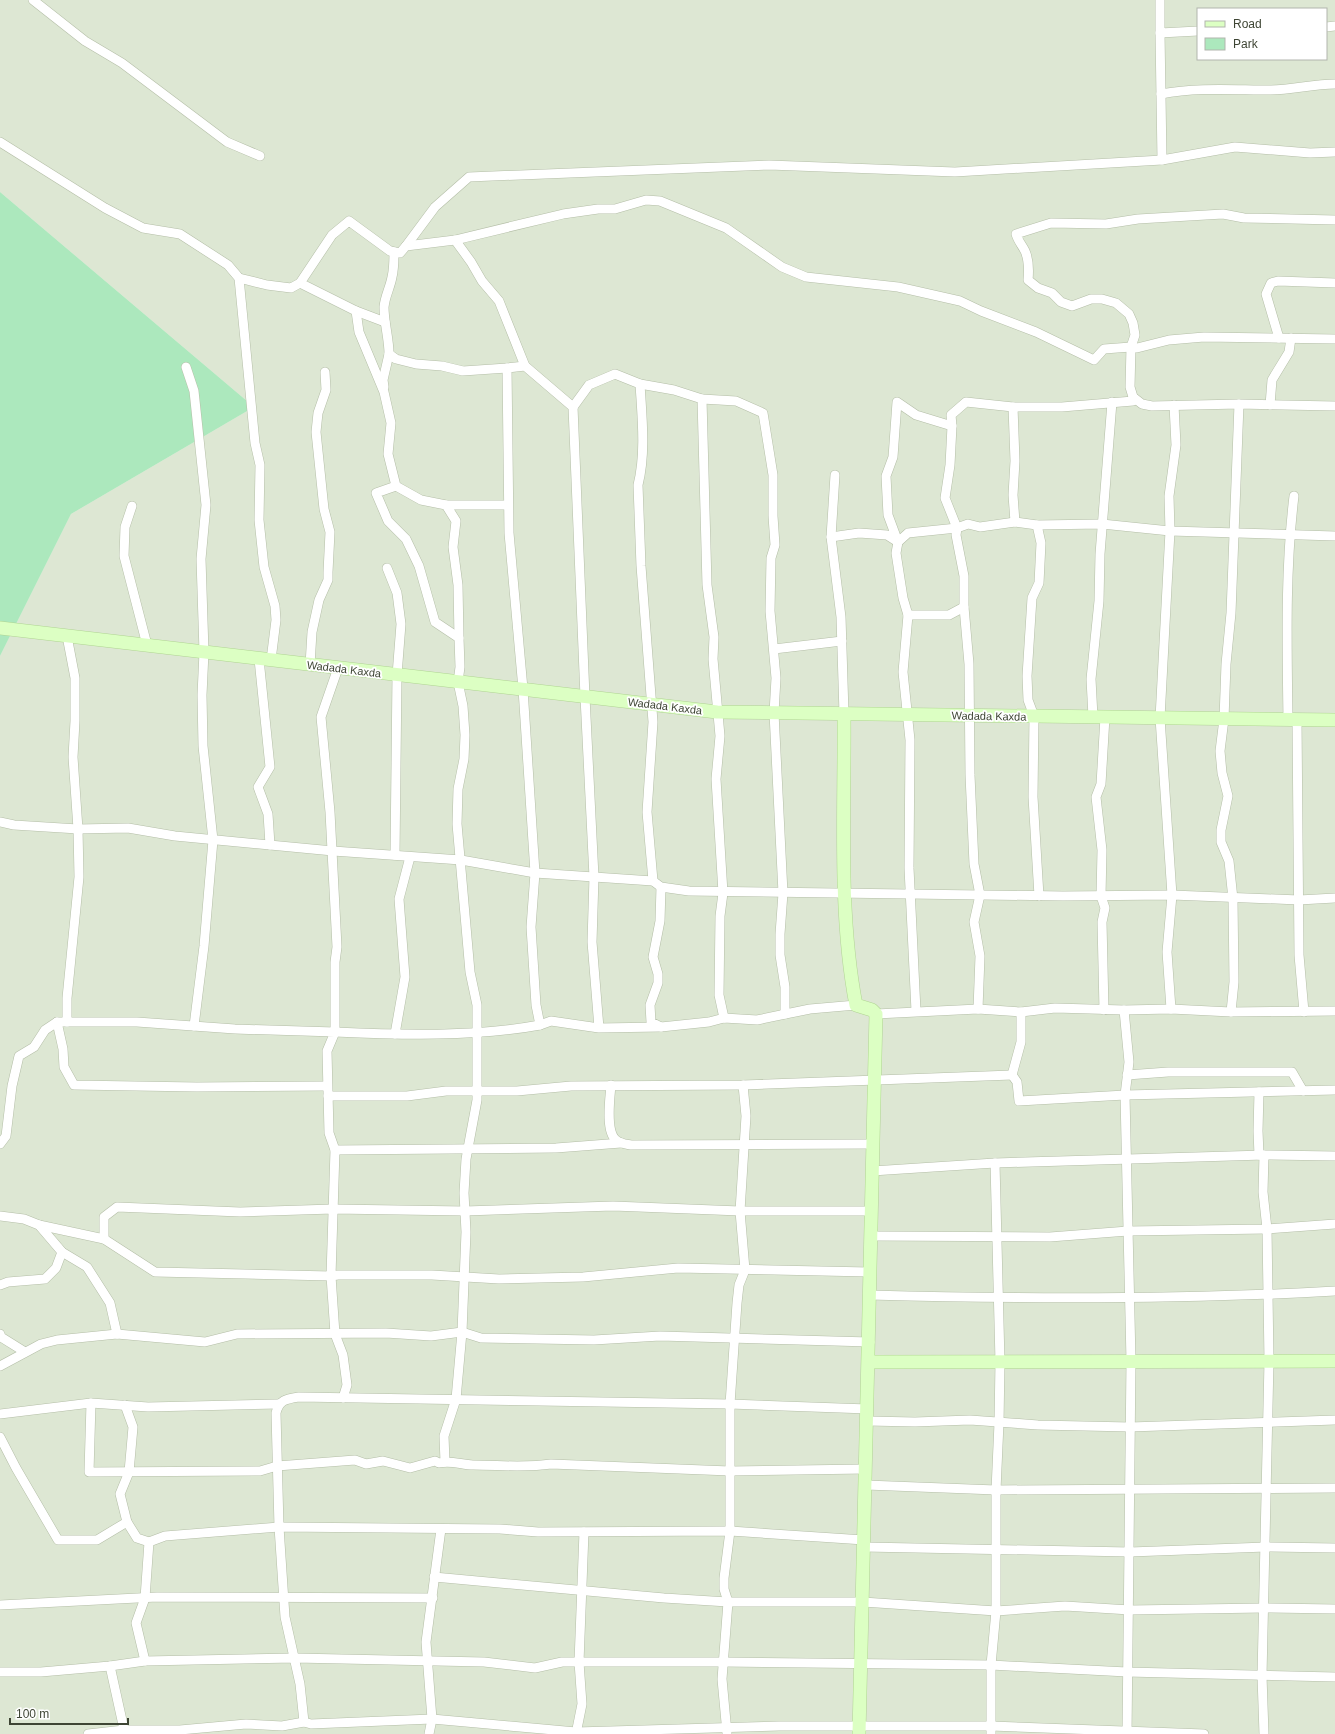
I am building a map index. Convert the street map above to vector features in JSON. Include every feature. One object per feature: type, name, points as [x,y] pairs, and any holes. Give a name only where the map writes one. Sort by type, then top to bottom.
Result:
[{"type":"street","points":[[33,0],[85,40],[122,63],[227,142],[260,156]]},
{"type":"street","points":[[1160,0],[1162,160]]},
{"type":"street","points":[[1160,33],[1197,31]]},
{"type":"street","points":[[1161,94],[1183,90],[1223,88],[1272,90],[1335,84]]},
{"type":"street","points":[[0,142],[104,208],[143,228],[180,234],[228,265],[239,278],[255,443],[260,465],[259,520],[264,567],[275,606],[276,620],[265,659],[270,767],[258,787],[268,814],[270,845]]},
{"type":"street","points":[[239,278],[267,285],[291,288],[300,283],[332,235],[349,221],[394,252],[400,253],[435,207],[469,177],[769,165],[955,172],[1162,160],[1235,147],[1310,153],[1335,152]]},
{"type":"street","points":[[406,246],[455,240],[563,214],[615,209],[646,200],[660,201],[726,228],[782,267],[806,277],[898,287],[960,301],[981,311],[1036,332],[1094,360],[1104,349],[1137,348],[1169,340],[1204,337],[1335,339]]},
{"type":"street","points":[[978,1009],[980,956],[974,922],[980,895],[974,864],[969,664],[964,607],[964,576],[956,535],[957,528],[945,498],[950,465],[952,426],[951,415],[966,402],[1013,407],[1062,407],[1133,401],[1130,378],[1131,347],[1135,335],[1133,323],[1129,314],[1116,303],[1102,300],[1091,299],[1072,306],[1061,302],[1052,293],[1038,288],[1028,280],[1028,262],[1016,234],[1022,231],[1035,230],[1050,223],[1106,224],[1138,219],[1223,214],[1244,218],[1335,220]]},
{"type":"street","points":[[455,240],[471,262],[482,281],[499,301],[525,366],[574,406]]},
{"type":"street","points":[[394,252],[392,277],[386,294],[385,322],[389,337],[389,354],[383,380],[384,392],[391,423],[388,454],[396,486],[421,500],[446,505],[508,505]]},
{"type":"street","points":[[1279,338],[1266,294],[1271,283],[1278,281],[1335,282]]},
{"type":"street","points":[[300,283],[356,311],[385,322]]},
{"type":"street","points":[[356,311],[359,332],[384,392]]},
{"type":"street","points":[[1270,405],[1272,380],[1288,352],[1291,338]]},
{"type":"street","points":[[389,354],[396,358],[416,364],[442,366],[463,371],[525,366]]},
{"type":"street","points":[[186,367],[194,391],[206,505],[201,559],[204,652],[202,695],[203,746],[213,840],[205,939],[194,1026]]},
{"type":"street","points":[[507,368],[508,505],[523,689],[535,873],[531,927],[536,1005],[540,1025]]},
{"type":"street","points":[[310,665],[312,632],[319,600],[328,580],[330,532],[324,509],[316,432],[318,413],[326,390],[325,372]]},
{"type":"street","points":[[599,1028],[592,942],[594,877],[585,696],[574,406],[588,385],[615,374],[640,384],[674,390],[702,399],[736,401],[763,413],[773,476],[775,545],[771,565],[770,611],[776,678],[774,713],[783,893],[780,955],[785,987],[785,1014]]},
{"type":"street","points":[[640,384],[642,433],[641,473],[638,484],[641,566],[651,704],[652,742],[647,812],[653,881]]},
{"type":"street","points":[[1133,397],[1142,404],[1152,406],[1240,404],[1335,406]]},
{"type":"street","points":[[702,399],[707,585],[714,637],[717,712],[720,736],[716,779],[723,893],[720,916],[719,995],[724,1018]]},
{"type":"street","points":[[916,1011],[908,835],[910,740],[903,672],[908,615],[898,568],[896,553],[898,542],[888,515],[886,476],[893,457],[897,402],[916,415],[952,426]]},
{"type":"street","points":[[1104,1010],[1102,922],[1105,908],[1101,896],[1102,850],[1096,797],[1101,784],[1099,717],[1091,679],[1099,601],[1102,524],[1112,402]]},
{"type":"street","points":[[1231,1012],[1234,982],[1233,899],[1228,861],[1221,842],[1221,830],[1228,796],[1220,760],[1236,534],[1240,404]]},
{"type":"street","points":[[1171,1009],[1167,952],[1172,895],[1160,718],[1170,531],[1169,496],[1176,445],[1174,405]]},
{"type":"street","points":[[1013,407],[1015,461],[1013,495],[1015,522]]},
{"type":"street","points":[[835,475],[831,537],[838,591],[842,641],[845,893],[852,981],[856,1005]]},
{"type":"street","points":[[396,486],[376,493],[388,521],[406,539],[419,566],[435,622],[459,638]]},
{"type":"street","points":[[1294,496],[1289,535],[1287,591],[1299,900],[1299,955],[1304,1012]]},
{"type":"street","points":[[445,1462],[444,1436],[456,1400],[462,1332],[465,1211],[464,1193],[468,1149],[477,1100],[478,1032],[476,1005],[470,972],[457,824],[458,789],[464,759],[465,735],[463,706],[458,682],[460,667],[458,585],[453,547],[456,521],[446,505]]},
{"type":"street","points":[[132,506],[125,528],[124,556],[147,646]]},
{"type":"street","points":[[898,542],[908,533],[957,528],[968,524],[980,527],[1015,522],[1037,524],[1102,524],[1170,531],[1236,534],[1335,536]]},
{"type":"street","points":[[1037,524],[1041,543],[1039,583],[1032,598],[1027,676],[1028,700],[1034,716],[1032,766],[1038,896]]},
{"type":"street","points":[[831,537],[859,533],[887,535],[898,542]]},
{"type":"street","points":[[387,568],[397,593],[401,624],[397,675],[395,855]]},
{"type":"street","points":[[908,615],[949,615],[964,607]]},
{"type":"street","name":"Wadada Kaxda","points":[[0,628],[717,712],[1335,720]]},
{"type":"street","points":[[67,636],[74,678],[75,721],[73,757],[78,829],[79,877],[67,998],[67,1022]]},
{"type":"street","points":[[774,649],[842,641]]},
{"type":"street","points":[[338,668],[321,717],[333,851],[337,947],[335,1032],[327,1050],[327,1086],[329,1133],[335,1150],[331,1276],[335,1334],[343,1355],[347,1385],[343,1398]]},
{"type":"street","points":[[0,822],[14,825],[78,829],[128,828],[175,836],[213,840],[333,851],[461,860],[535,873],[653,881],[661,887],[723,893],[1038,896],[1172,895],[1233,899],[1299,900],[1335,898]]},
{"type":"street","points":[[395,1034],[405,977],[399,899],[410,856]]},
{"type":"street","points":[[661,887],[660,922],[653,957],[658,974],[658,983],[650,1005],[651,1022],[661,1027]]},
{"type":"street","points":[[0,1144],[6,1136],[12,1086],[19,1056],[34,1047],[45,1030],[57,1022],[137,1022],[194,1026],[395,1034],[526,1029],[551,1021],[599,1028],[661,1027],[709,1022],[724,1018],[757,1020],[810,1009],[856,1005],[872,1010],[876,1014],[875,1079],[869,1272],[870,1342],[859,1730]]},
{"type":"street","points":[[876,1014],[978,1009],[1021,1012],[1055,1008],[1104,1010],[1171,1009],[1231,1012],[1335,1011]]},
{"type":"street","points":[[1124,1010],[1129,1062],[1125,1095],[1131,1361],[1130,1610],[1127,1732]]},
{"type":"street","points":[[1012,1075],[1021,1042],[1021,1012]]},
{"type":"street","points":[[57,1022],[63,1049],[64,1067],[74,1085],[197,1087],[327,1086]]},
{"type":"street","points":[[1128,1075],[1168,1072],[1292,1072],[1302,1091]]},
{"type":"street","points":[[328,1096],[407,1096],[446,1091],[518,1091],[571,1086],[743,1085],[1012,1075]]},
{"type":"street","points":[[1012,1075],[1017,1082],[1019,1101],[1125,1095],[1335,1090]]},
{"type":"street","points":[[611,1085],[609,1119],[611,1132],[615,1140],[622,1143],[631,1145],[745,1143],[873,1144]]},
{"type":"street","points":[[727,1731],[722,1679],[728,1602],[724,1590],[724,1578],[730,1531],[730,1404],[739,1285],[745,1270],[740,1211],[746,1116],[743,1085]]},
{"type":"street","points":[[1258,1092],[1258,1131],[1262,1155],[1263,1192],[1267,1229],[1269,1361],[1262,1676],[1264,1734]]},
{"type":"street","points":[[335,1150],[556,1148],[622,1143]]},
{"type":"street","points":[[872,1171],[995,1163],[1262,1155],[1335,1156]]},
{"type":"street","points":[[991,1730],[991,1666],[996,1611],[996,1490],[1000,1362],[995,1163]]},
{"type":"street","points":[[104,1239],[104,1217],[117,1207],[240,1212],[333,1209],[465,1211],[613,1206],[740,1211],[871,1211]]},
{"type":"street","points":[[0,1216],[24,1219],[39,1225],[104,1239],[155,1272],[331,1276],[464,1276],[499,1279],[583,1277],[678,1268],[869,1272]]},
{"type":"street","points":[[871,1236],[1050,1237],[1128,1230],[1267,1229],[1335,1224]]},
{"type":"street","points":[[39,1225],[62,1252],[87,1267],[110,1303],[117,1334]]},
{"type":"street","points":[[0,1284],[44,1279],[56,1268],[62,1252]]},
{"type":"street","points":[[870,1295],[999,1298],[1130,1298],[1268,1295],[1335,1290]]},
{"type":"street","points":[[0,1366],[41,1344],[56,1340],[117,1334],[205,1342],[237,1334],[386,1333],[432,1336],[462,1332],[481,1338],[594,1340],[660,1336],[870,1342]]},
{"type":"street","points":[[0,1334],[2,1337],[25,1352]]},
{"type":"street","points":[[869,1362],[1335,1361]]},
{"type":"street","points":[[0,1414],[91,1403],[148,1407],[278,1404],[285,1400],[299,1397],[730,1404],[868,1415],[915,1422],[970,1420],[999,1423],[1130,1427],[1267,1421],[1335,1420]]},
{"type":"street","points":[[91,1403],[89,1472],[260,1471],[277,1466],[355,1460],[366,1464],[383,1461],[410,1468],[435,1461],[439,1463],[445,1462],[472,1465],[532,1467],[551,1464],[730,1471],[866,1470]]},
{"type":"street","points":[[278,1404],[276,1413],[279,1527],[285,1617],[300,1684],[304,1722]]},
{"type":"street","points":[[125,1405],[133,1427],[129,1472],[120,1494],[127,1522],[136,1538],[149,1542],[165,1536],[279,1527],[584,1532],[730,1531],[864,1543],[996,1548],[1028,1551],[1130,1552],[1266,1547],[1335,1548]]},
{"type":"street","points":[[0,1437],[16,1468],[58,1540],[97,1540],[127,1522]]},
{"type":"street","points":[[866,1485],[996,1490],[1335,1488]]},
{"type":"street","points":[[429,1734],[432,1719],[427,1660],[427,1624],[433,1598],[434,1578],[441,1529]]},
{"type":"street","points":[[576,1733],[582,1704],[578,1662],[584,1532]]},
{"type":"street","points":[[145,1661],[136,1623],[146,1598],[149,1542]]},
{"type":"street","points":[[434,1578],[664,1598],[728,1602],[863,1602],[996,1611],[1065,1606],[1130,1610],[1264,1608],[1335,1610]]},
{"type":"street","points":[[0,1605],[146,1598],[433,1598]]},
{"type":"street","points":[[0,1672],[41,1672],[110,1666],[145,1661],[295,1658],[484,1662],[535,1668],[562,1662],[723,1662],[991,1666],[1128,1672],[1335,1677]]},
{"type":"street","points":[[110,1666],[124,1732]]},
{"type":"street","points":[[88,1734],[180,1730],[246,1724],[282,1726],[304,1722],[311,1724],[432,1719],[576,1733],[991,1730],[1204,1734]]},
{"type":"shaded area","points":[[0,0],[1335,0],[1335,1734],[0,1734],[0,656],[71,514],[254,407],[0,192]]},
{"type":"green space","points":[[0,192],[254,407],[71,514],[0,656]]}]
